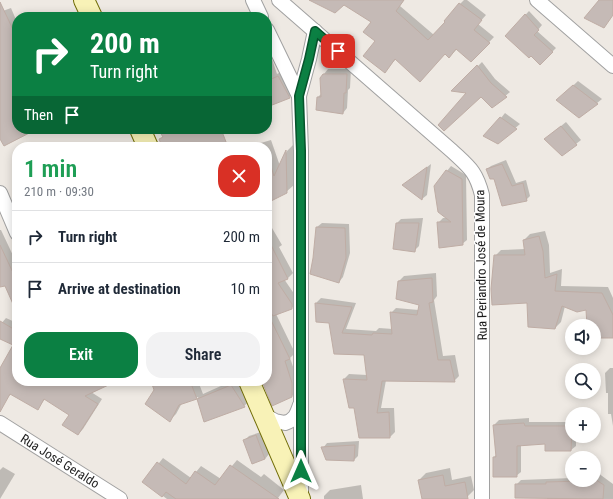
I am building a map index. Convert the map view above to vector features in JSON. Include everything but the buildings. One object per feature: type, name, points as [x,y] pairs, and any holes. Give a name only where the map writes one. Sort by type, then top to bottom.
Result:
[{"type":"main road","points":[[84,0],[90,12]]},
{"type":"main road","points":[[251,386],[300,499]]},
{"type":"street","points":[[253,0],[259,12]]},
{"type":"street","name":"Rua Periandro José de Moura","points":[[279,0],[452,151],[472,170],[478,180],[482,195],[482,499]]},
{"type":"street","points":[[537,0],[613,66]]},
{"type":"street","points":[[300,499],[301,151],[299,96],[315,31]]},
{"type":"street","points":[[272,40],[299,96]]},
{"type":"street","points":[[0,193],[12,221]]},
{"type":"street","points":[[264,415],[285,424],[290,422],[298,413],[301,400]]},
{"type":"street","name":"Rua José Geraldo","points":[[0,423],[120,499]]},
{"type":"route","points":[[301,471],[301,151],[299,96],[315,31],[338,51]]}]
